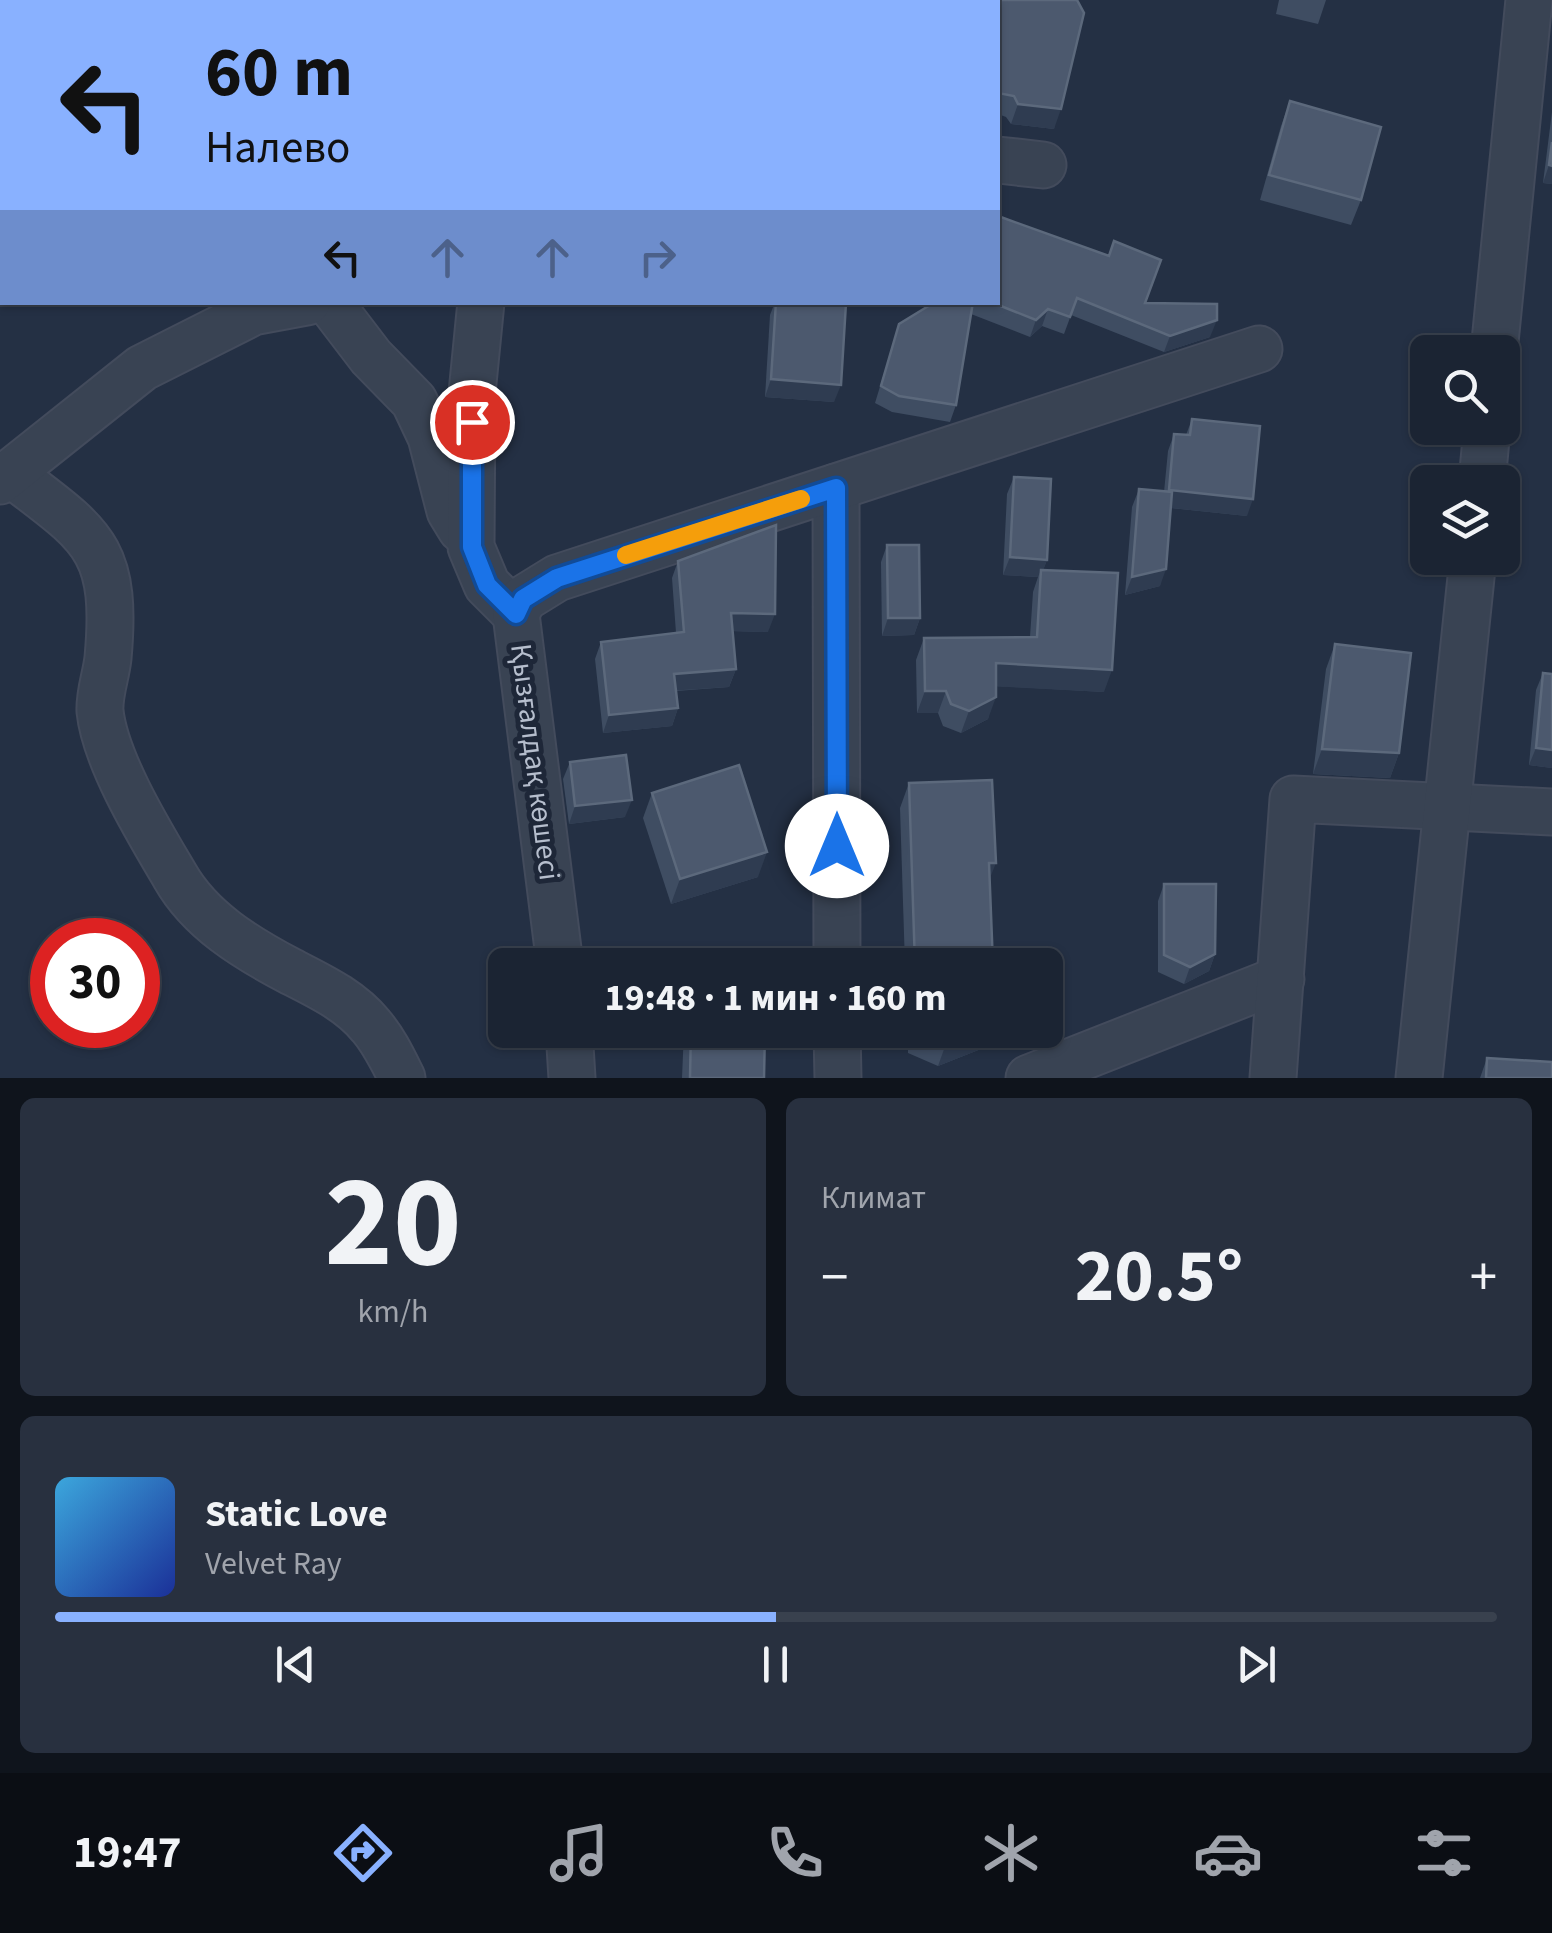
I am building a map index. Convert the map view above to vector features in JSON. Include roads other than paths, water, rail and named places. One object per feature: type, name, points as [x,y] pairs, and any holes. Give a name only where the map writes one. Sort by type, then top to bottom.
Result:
[{"type":"street","points":[[1496,335],[1528,0]]},
{"type":"street","points":[[1000,160],[1043,166]]},
{"type":"street","points":[[291,305],[254,312],[142,368],[5,477],[89,536],[104,563],[109,607],[108,660],[100,706],[105,738],[176,880],[212,920],[246,948],[334,994],[370,1024],[402,1078]]},
{"type":"street","points":[[331,305],[371,357],[414,401],[431,437],[450,511],[472,547],[487,585],[516,614]]},
{"type":"street","points":[[472,547],[472,393],[481,305]]},
{"type":"street","points":[[837,948],[836,488],[1258,350]]},
{"type":"street","name":"Қызғалдақ көшесі","points":[[558,948],[516,614],[523,599],[557,578],[836,488]]},
{"type":"street","points":[[1418,1078],[1472,575]]},
{"type":"street","points":[[1273,1078],[1293,799],[1552,812]]},
{"type":"street","points":[[1029,1078],[1281,979]]},
{"type":"street","points":[[570,1048],[572,1078]]},
{"type":"street","points":[[838,1048],[838,1078]]}]
